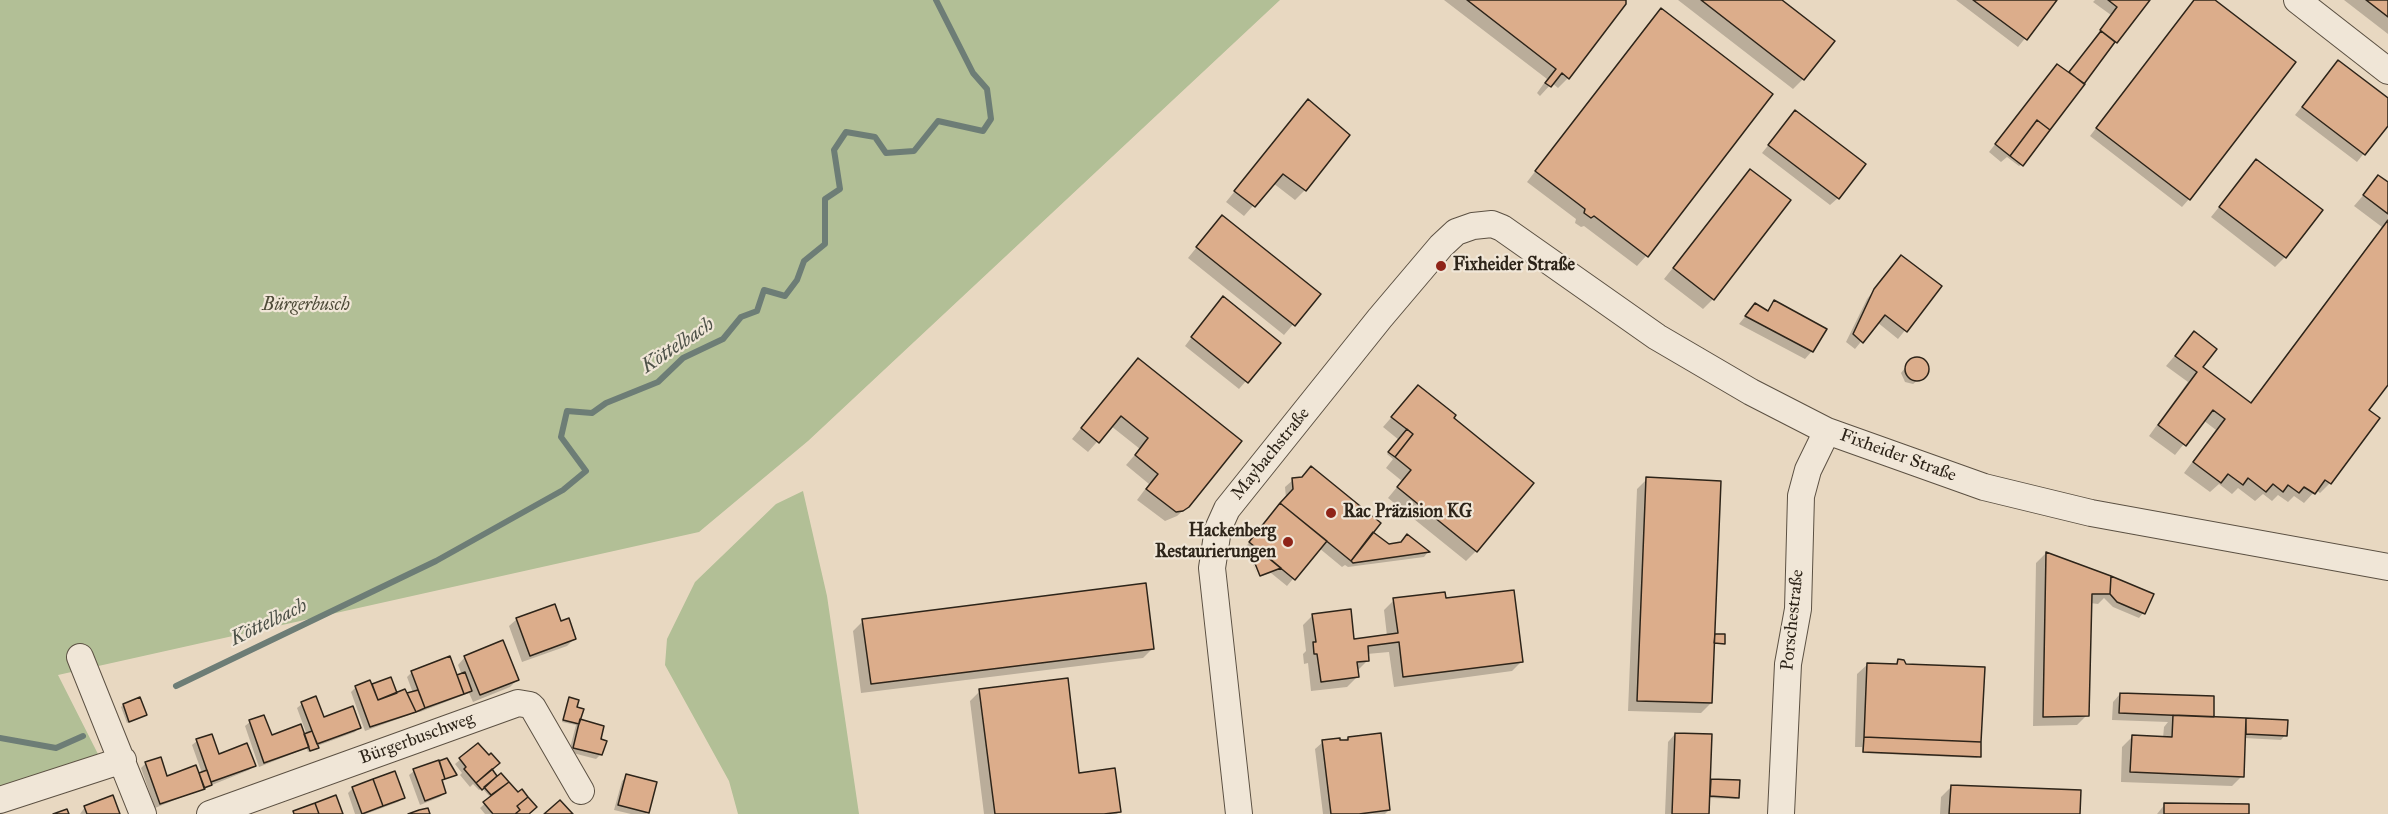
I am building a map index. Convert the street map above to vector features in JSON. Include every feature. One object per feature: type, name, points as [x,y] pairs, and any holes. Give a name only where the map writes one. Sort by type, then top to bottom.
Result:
[{"type":"street","points":[[2297,0],[2388,71]]},
{"type":"street","name":"Fixheider Straße","points":[[1473,226],[1492,224],[1502,228],[1657,337],[1751,392],[1827,430],[1984,487],[2113,518],[2388,567]]},
{"type":"street","name":"Maybachstraße","points":[[1239,814],[1212,568],[1218,529],[1227,509],[1401,292],[1456,232],[1473,226]]},
{"type":"street","name":"Porschestraße","points":[[1781,814],[1788,664],[1798,609],[1801,496],[1808,470],[1827,430]]},
{"type":"street","name":"Fixheider Straße","points":[[2338,559],[2388,555]]},
{"type":"street","points":[[80,657],[143,814]]},
{"type":"street","name":"Bürgerbuschweg","points":[[210,814],[518,703],[534,708],[581,791]]},
{"type":"street","points":[[0,800],[123,760]]},
{"type":"green space","name":"Bürgerbusch","points":[[0,0],[1280,0],[808,441],[699,532],[58,675],[99,756],[0,789]]},
{"type":"green space","points":[[803,491],[827,596],[859,814],[738,814],[729,781],[665,665],[667,639],[695,582],[776,504]]},
{"type":"building","points":[[1467,0],[1626,0],[1626,4],[1569,79],[1562,73],[1551,87],[1545,83],[1556,69]]},
{"type":"building","points":[[1701,0],[1782,0],[1835,41],[1804,80]]},
{"type":"building","points":[[1973,0],[2057,0],[2027,40]]},
{"type":"building","points":[[2108,0],[2150,0],[2117,43],[2100,30],[2117,7]]},
{"type":"building","points":[[2194,0],[2215,0],[2296,62],[2190,200],[2096,128]]},
{"type":"building","points":[[2366,0],[2388,0],[2388,17]]},
{"type":"building","points":[[1661,8],[1773,94],[1648,257],[1594,216],[1591,218],[1584,213],[1585,209],[1535,171]]},
{"type":"building","points":[[2101,31],[2115,42],[2084,84],[2069,72]]},
{"type":"building","points":[[2338,60],[2388,98],[2388,126],[2365,155],[2302,107]]},
{"type":"building","points":[[2057,64],[2085,84],[2050,130],[2037,120],[2010,156],[1995,144]]},
{"type":"building","points":[[1308,99],[1350,135],[1306,191],[1283,174],[1255,207],[1234,191]]},
{"type":"building","points":[[1795,110],[1866,164],[1839,199],[1768,145]]},
{"type":"building","points":[[2037,120],[2050,130],[2023,166],[2010,156]]},
{"type":"building","points":[[2256,159],[2323,210],[2286,258],[2219,207]]},
{"type":"building","points":[[1750,169],[1791,200],[1714,300],[1673,268]]},
{"type":"building","points":[[2378,175],[2388,182],[2388,214],[2363,195]]},
{"type":"building","points":[[1222,215],[1321,294],[1295,326],[1196,247]]},
{"type":"building","points":[[2388,220],[2388,385],[2369,410],[2380,418],[2331,484],[2325,480],[2315,494],[2304,487],[2299,493],[2288,485],[2283,492],[2273,484],[2266,492],[2248,478],[2243,485],[2228,474],[2221,483],[2193,462],[2225,419],[2213,410],[2186,446],[2158,425],[2197,372],[2175,356],[2194,331],[2217,349],[2203,367],[2251,403]]},
{"type":"building","points":[[1901,255],[1942,286],[1907,332],[1885,315],[1863,343],[1853,334],[1874,289]]},
{"type":"building","points":[[1223,296],[1281,343],[1248,383],[1191,337]]},
{"type":"building","points":[[1774,300],[1827,329],[1813,352],[1745,316],[1755,303],[1768,311]]},
{"type":"building","points":[[1917,357],[1922,358],[1928,364],[1928,374],[1922,380],[1917,381],[1912,380],[1906,374],[1905,369],[1906,364],[1912,358]]},
{"type":"building","points":[[1138,358],[1242,441],[1189,507],[1183,511],[1176,512],[1146,489],[1158,474],[1135,455],[1148,438],[1121,416],[1099,443],[1081,428]]},
{"type":"building","points":[[1418,385],[1456,415],[1454,418],[1534,483],[1477,552],[1397,487],[1411,470],[1395,457],[1413,434],[1391,417]]},
{"type":"building","points":[[1407,429],[1413,434],[1395,457],[1388,452]]},
{"type":"building","name":"Rac Präzision KG","points":[[1311,466],[1381,523],[1351,561],[1280,503],[1293,489],[1292,478],[1302,477]]},
{"type":"building","points":[[1646,477],[1721,481],[1712,703],[1637,701]]},
{"type":"building","name":"Hackenberg Restaurierungen","points":[[1280,503],[1327,541],[1295,580],[1249,542]]},
{"type":"building","points":[[1373,532],[1389,544],[1401,542],[1407,534],[1430,552],[1353,563],[1351,561]]},
{"type":"building","points":[[1257,548],[1281,568],[1260,576],[1250,551]]},
{"type":"building","points":[[2046,552],[2111,576],[2110,594],[2092,594],[2089,716],[2043,717]]},
{"type":"building","points":[[2111,576],[2154,594],[2145,614],[2117,602],[2110,594]]},
{"type":"building","points":[[1146,583],[1154,649],[871,684],[862,619]]},
{"type":"building","points":[[1514,590],[1523,662],[1403,677],[1399,642],[1368,646],[1369,661],[1357,662],[1359,677],[1321,682],[1317,654],[1314,654],[1313,642],[1316,642],[1312,614],[1351,609],[1354,639],[1398,633],[1393,598],[1445,592],[1446,598]]},
{"type":"building","points":[[555,604],[561,621],[569,618],[576,639],[530,656],[516,618]]},
{"type":"building","points":[[1715,634],[1725,634],[1725,644],[1714,643]]},
{"type":"building","points":[[503,640],[519,680],[480,695],[464,656]]},
{"type":"building","points":[[450,656],[464,694],[425,708],[411,671]]},
{"type":"building","points":[[1898,659],[1904,660],[1906,664],[1985,667],[1981,742],[1864,737],[1867,663],[1897,664]]},
{"type":"building","points":[[465,672],[472,691],[464,694],[457,675]]},
{"type":"building","points":[[391,677],[397,693],[378,700],[372,684]]},
{"type":"building","points":[[1068,678],[1079,773],[1115,768],[1121,812],[995,814],[979,689]]},
{"type":"building","points":[[370,680],[378,700],[405,689],[416,712],[370,727],[355,686]]},
{"type":"building","points":[[418,690],[425,708],[416,712],[407,693]]},
{"type":"building","points":[[2120,693],[2214,696],[2214,717],[2119,713]]},
{"type":"building","points":[[316,696],[324,717],[353,706],[361,728],[317,744],[301,702]]},
{"type":"building","points":[[140,697],[147,715],[129,722],[123,704]]},
{"type":"building","points":[[569,697],[579,700],[577,707],[584,709],[579,724],[563,720]]},
{"type":"building","points":[[264,715],[272,735],[301,724],[309,747],[264,763],[249,720]]},
{"type":"building","points":[[2173,715],[2246,718],[2244,777],[2130,772],[2132,735],[2172,737]]},
{"type":"building","points":[[2246,718],[2288,720],[2287,736],[2246,734]]},
{"type":"building","points":[[580,719],[604,726],[601,739],[607,741],[602,755],[573,748]]},
{"type":"building","points":[[312,731],[319,748],[310,751],[304,734]]},
{"type":"building","points":[[1381,733],[1390,810],[1359,814],[1331,814],[1322,740],[1340,738],[1340,740],[1348,740],[1348,737]]},
{"type":"building","points":[[1675,733],[1712,734],[1709,814],[1672,814]]},
{"type":"building","points":[[212,734],[219,754],[247,743],[256,766],[211,782],[196,739]]},
{"type":"building","points":[[1864,737],[1981,742],[1981,757],[1863,752]]},
{"type":"building","points":[[478,743],[500,763],[476,783],[464,769],[466,767],[459,758]]},
{"type":"building","points":[[161,757],[167,776],[196,765],[205,789],[160,804],[145,762]]},
{"type":"building","points":[[447,758],[457,775],[445,779],[439,761]]},
{"type":"building","points":[[439,760],[445,779],[442,780],[446,793],[425,801],[413,769]]},
{"type":"building","points":[[492,769],[497,776],[482,790],[476,783]]},
{"type":"building","points":[[207,770],[212,785],[204,788],[199,773]]},
{"type":"building","points":[[395,771],[405,798],[383,806],[373,779]]},
{"type":"building","points":[[501,773],[509,782],[491,795],[484,787]]},
{"type":"building","points":[[626,774],[657,782],[649,813],[618,805]]},
{"type":"building","points":[[373,779],[383,806],[362,814],[352,787]]},
{"type":"building","points":[[1711,779],[1740,780],[1739,798],[1710,796]]},
{"type":"building","points":[[509,782],[518,792],[522,789],[528,797],[517,806],[520,810],[515,814],[493,814],[483,802]]},
{"type":"building","points":[[1951,785],[2081,790],[2080,814],[1949,814]]},
{"type":"building","points":[[113,795],[120,814],[87,814],[84,806]]},
{"type":"building","points":[[336,795],[343,814],[319,814],[315,803]]},
{"type":"building","points":[[528,797],[537,807],[529,814],[515,814],[520,810],[517,806]]},
{"type":"building","points":[[560,800],[573,814],[544,814]]},
{"type":"building","points":[[315,803],[319,814],[294,814],[293,811]]},
{"type":"building","points":[[2164,803],[2249,804],[2249,814],[2164,814]]},
{"type":"building","points":[[428,808],[430,814],[408,814],[419,810]]},
{"type":"building","points":[[67,809],[69,814],[53,814]]},
{"type":"waterway","name":"Köttelbach","points":[[176,686],[436,561],[563,490],[586,471],[561,437],[567,411],[592,413],[606,403],[658,382],[683,358],[723,339],[741,317],[757,311],[764,290],[785,296],[797,280],[804,261],[825,244],[825,199],[840,189],[834,150],[846,132],[875,137],[886,153],[914,151],[938,121],[983,131],[991,119],[987,89],[973,73],[936,0]]},
{"type":"waterway","name":"Köttelbach","points":[[0,738],[56,748],[83,736]]},
{"type":"place","name":"Fixheider Straße","points":[[1441,266]]},
{"type":"place","name":"Rac Präzision KG","points":[[1331,513]]},
{"type":"place","name":"Hackenberg Restaurierungen","points":[[1288,542]]}]
